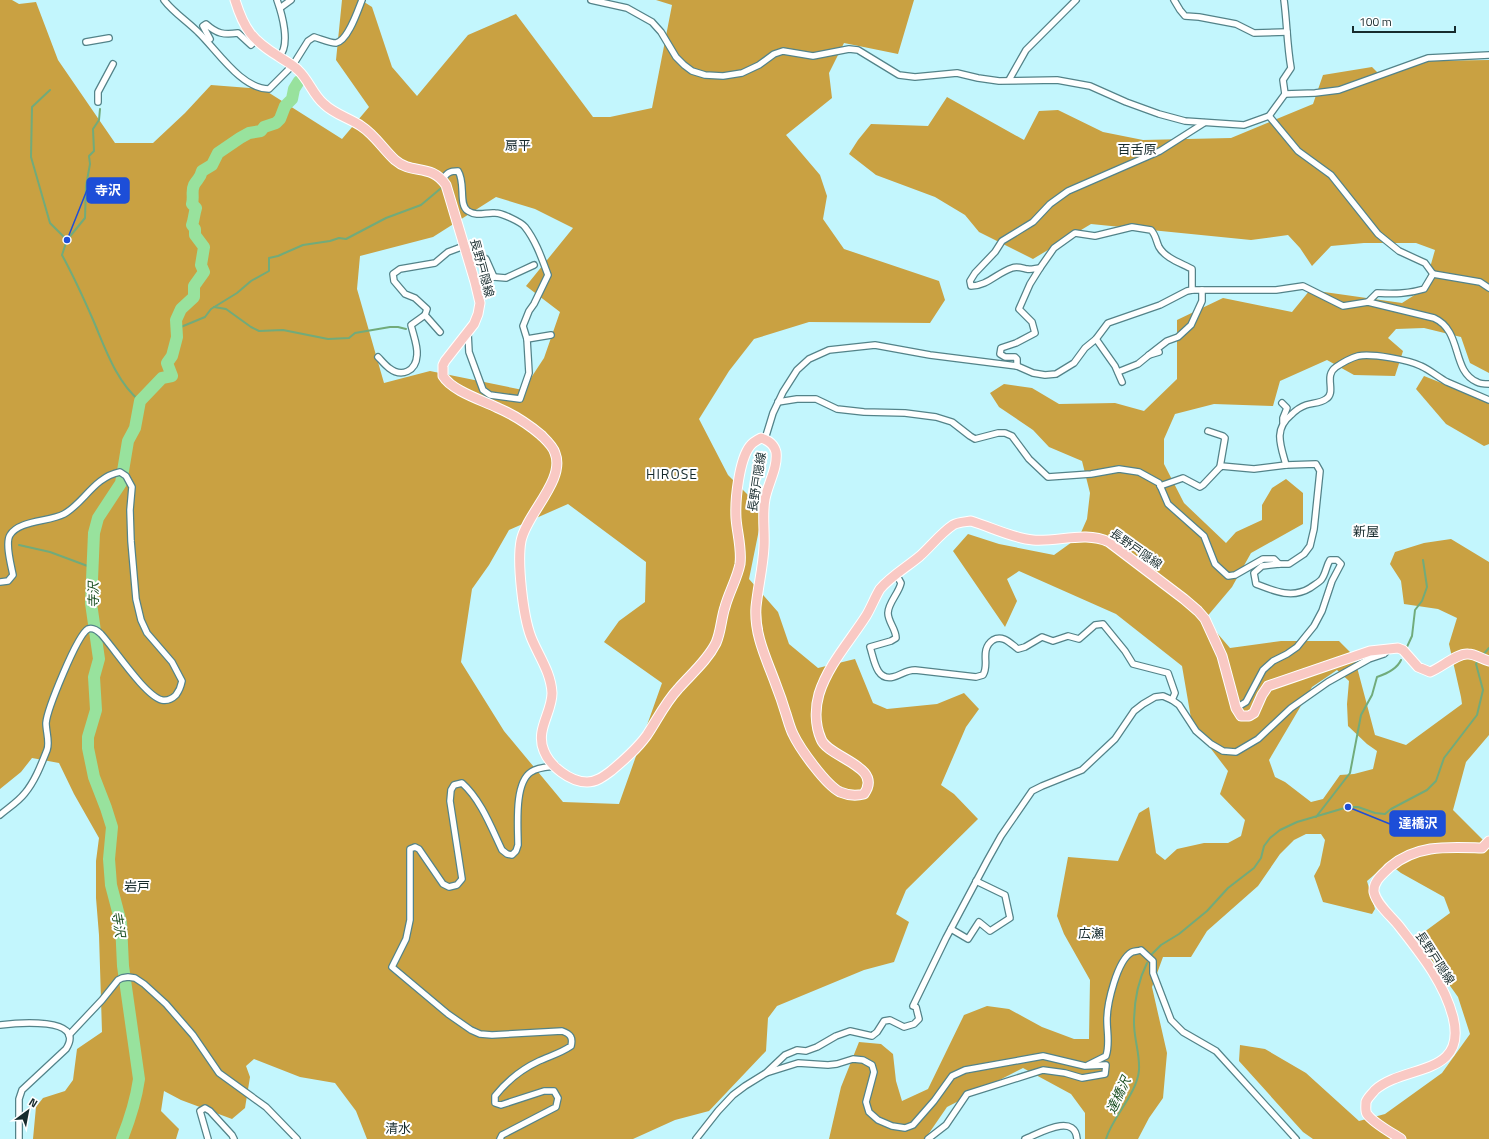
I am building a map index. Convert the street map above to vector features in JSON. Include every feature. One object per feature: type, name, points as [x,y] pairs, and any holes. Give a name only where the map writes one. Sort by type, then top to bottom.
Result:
[{"type":"main road","points":[[235,0],[248,32],[256,40],[292,65],[309,82],[323,104],[372,134],[395,160],[412,168],[429,171],[439,176],[442,180]]},
{"type":"main road","name":"長野戸隠線","points":[[442,180],[448,191],[480,298],[480,307],[476,320],[468,333],[445,361],[442,376],[444,380],[469,395],[498,407],[522,421],[547,440],[557,456],[557,467],[553,480],[525,527],[521,541],[520,556],[527,623],[547,672],[552,693],[542,730],[541,743],[547,757],[571,779],[582,782],[598,780],[628,756],[645,736],[673,694],[712,651],[718,639],[725,608],[740,563],[740,546],[736,513],[741,469],[744,457],[750,445],[761,438],[773,445],[776,453],[773,472],[763,510],[764,545],[756,609],[758,638],[795,738],[807,757],[832,786],[841,792],[849,795],[864,794],[869,783],[865,773],[821,741],[816,722],[816,709],[818,695],[822,686],[850,637],[866,617],[880,590],[944,532],[955,524],[971,520],[1031,540],[1091,536],[1109,542],[1123,551],[1198,611],[1205,619],[1222,656],[1236,708]]},
{"type":"main road","points":[[1236,708],[1241,716],[1249,716],[1254,713],[1262,694],[1268,686],[1370,651],[1398,648],[1403,650],[1418,667],[1430,672],[1438,669],[1461,654],[1468,654],[1489,661]]},
{"type":"main road","name":"長野戸隠線","points":[[1401,1139],[1367,1114],[1365,1109],[1367,1100],[1378,1088],[1390,1081],[1407,1074],[1427,1069],[1443,1059],[1449,1052],[1454,1042],[1455,1027],[1447,998],[1426,961],[1381,905],[1374,893],[1374,887],[1376,881],[1384,873],[1404,857],[1427,849],[1445,847],[1482,848],[1489,841]]},
{"type":"street","points":[[164,0],[168,6],[208,42],[232,70],[263,89],[269,89],[292,65],[308,40],[314,37],[335,43],[342,41],[347,34],[362,0]]},
{"type":"street","points":[[278,0],[284,18],[282,53],[279,57]]},
{"type":"street","points":[[280,8],[291,0]]},
{"type":"street","points":[[591,0],[627,8],[652,22],[661,32],[676,57],[692,71],[705,75],[723,76],[742,73],[759,65],[774,54],[783,51],[813,56],[849,49],[858,50],[899,74],[915,77],[957,73],[999,81],[1057,80],[1090,86],[1126,102],[1159,114],[1185,121],[1244,125],[1269,116],[1284,94],[1283,80],[1291,68],[1288,51],[1288,26],[1284,0]]},
{"type":"street","points":[[1008,80],[1026,50],[1076,0]]},
{"type":"street","points":[[1174,0],[1185,16],[1236,24],[1254,33],[1287,32]]},
{"type":"street","points":[[208,42],[211,41],[203,26],[206,24],[214,31],[229,34],[238,33],[251,45],[256,40]]},
{"type":"street","points":[[86,42],[109,38]]},
{"type":"street","points":[[1284,94],[1315,93],[1339,90],[1428,58],[1489,55]]},
{"type":"street","points":[[98,102],[98,92],[113,64]]},
{"type":"street","points":[[1269,116],[1298,151],[1331,175],[1378,234],[1400,251],[1425,262],[1433,274],[1480,282],[1489,288]]},
{"type":"street","points":[[1040,268],[1028,270],[1024,267],[1011,268],[978,286],[971,286],[970,281],[975,273],[995,252],[1002,241],[1033,222],[1058,198],[1080,185],[1105,176],[1160,151],[1204,123]]},
{"type":"street","points":[[442,180],[446,174],[451,171],[458,171],[462,177],[462,204],[467,211],[477,215],[495,212],[525,226],[540,253],[548,275],[529,311],[523,326],[527,339],[529,373],[520,399],[490,394],[483,390],[469,352],[468,333]]},
{"type":"street","points":[[1017,366],[1017,359],[1015,357],[1002,356],[1000,354],[1001,348],[1016,343],[1035,333],[1032,322],[1019,309],[1030,284],[1054,248],[1076,233],[1095,236],[1132,227],[1151,230],[1156,235],[1160,248],[1165,255],[1192,269],[1192,290]]},
{"type":"street","points":[[378,357],[389,369],[400,373],[410,371],[415,366],[417,354],[411,325],[425,315],[427,309],[416,298],[405,294],[394,281],[393,274],[400,269],[435,263],[448,252],[464,246]]},
{"type":"street","points":[[486,259],[494,277]]},
{"type":"street","points":[[475,282],[494,277],[506,278],[534,265]]},
{"type":"street","points":[[1368,302],[1377,292],[1390,294],[1411,293],[1424,289],[1433,274]]},
{"type":"street","points":[[765,439],[778,402],[797,370],[809,359],[828,350],[875,345],[930,356],[1017,366],[1033,373],[1045,375],[1056,374],[1074,364],[1085,348],[1096,339],[1108,323],[1153,308],[1192,290],[1276,290],[1303,286],[1342,306],[1368,302],[1434,318],[1441,321],[1448,329],[1454,341],[1459,362],[1468,376],[1477,383],[1489,384]]},
{"type":"street","points":[[1118,372],[1138,364],[1167,341],[1178,338],[1191,325],[1202,301],[1202,290]]},
{"type":"street","points":[[425,315],[440,332]]},
{"type":"street","points":[[527,339],[551,336]]},
{"type":"street","points":[[1096,339],[1118,372],[1122,382]]},
{"type":"street","points":[[1148,355],[1158,352]]},
{"type":"street","points":[[1283,422],[1294,412],[1306,405],[1326,400],[1330,394],[1331,371],[1337,366],[1360,356],[1379,356],[1421,366],[1445,381],[1489,400]]},
{"type":"street","points":[[778,402],[798,399],[816,399],[837,409],[864,412],[905,413],[936,417],[952,422],[975,439],[998,433],[1012,436],[1029,459],[1048,477],[1091,474],[1119,469],[1139,472],[1159,483],[1168,504],[1204,536],[1215,564],[1228,576],[1235,575],[1263,559],[1274,559],[1279,564]]},
{"type":"street","points":[[1282,403],[1286,408],[1280,428],[1280,442],[1286,465]]},
{"type":"street","points":[[1160,486],[1182,478],[1200,487],[1203,486],[1220,467],[1225,438],[1208,431]]},
{"type":"street","points":[[1220,467],[1254,469],[1286,465],[1316,464],[1320,471],[1314,529],[1310,546],[1304,554],[1289,564],[1262,566],[1254,573],[1256,584],[1278,592],[1290,594],[1305,591],[1320,582],[1330,560],[1337,560],[1341,564],[1332,581],[1322,611],[1314,626],[1297,647],[1288,654],[1273,661],[1263,670],[1246,702],[1236,708]]},
{"type":"street","points":[[0,582],[8,581],[14,574],[9,547],[10,535],[23,526],[65,514],[105,477],[120,472],[126,476],[132,487],[130,510],[131,541],[136,599],[141,620],[147,633],[172,662],[182,681],[182,686],[175,696],[170,699],[161,700],[151,693],[136,678],[97,630],[91,628],[88,630],[78,641],[50,709],[46,723],[48,748],[35,779],[24,794],[0,815]]},
{"type":"street","points":[[896,574],[901,583],[900,589],[889,609],[888,615],[896,633],[896,638],[870,647],[879,672],[884,676],[893,677],[907,670],[915,670],[976,677],[983,675],[986,670],[986,649],[991,641],[997,638],[1002,638],[1018,649],[1025,647],[1042,637],[1053,641],[1068,636],[1079,639],[1095,625],[1103,624],[1125,651],[1133,664],[1168,673],[1175,693],[1172,700]]},
{"type":"street","points":[[696,1139],[733,1095],[766,1073],[785,1055],[797,1050],[806,1051],[817,1047],[836,1036],[850,1031],[872,1036],[877,1032],[884,1021],[890,1020],[904,1027],[914,1024],[919,1019],[916,1007],[913,1006],[950,929],[1001,836],[1032,791],[1082,770],[1115,739],[1134,712],[1143,704],[1155,697],[1163,696],[1172,700],[1179,704],[1196,731],[1211,744],[1223,751],[1236,752],[1258,739],[1291,708],[1328,682],[1369,659],[1384,654],[1389,649]]},
{"type":"street","points":[[500,1139],[506,1133],[556,1107],[558,1098],[554,1091],[544,1091],[502,1105],[496,1103],[495,1096],[502,1087],[522,1072],[538,1062],[571,1046],[571,1036],[568,1033],[558,1030],[492,1035],[480,1034],[471,1030],[448,1014],[392,967],[406,939],[410,920],[410,849],[415,847],[419,849],[444,884],[449,887],[457,885],[462,879],[450,801],[451,790],[454,785],[462,783],[470,790],[480,806],[502,850],[507,854],[512,855],[516,851],[518,844],[519,797],[523,780],[531,772],[556,766]]},
{"type":"street","points":[[950,929],[968,939],[979,922],[990,931],[1010,918],[1005,895],[976,881]]},
{"type":"street","points":[[1084,1066],[1106,1056],[1109,1048],[1107,1019],[1111,989],[1122,963],[1131,952],[1141,950],[1153,961],[1153,973],[1171,1020],[1183,1032],[1216,1051],[1296,1139]]},
{"type":"street","points":[[69,1035],[102,1000],[118,980],[128,977],[134,978],[144,984],[166,1004],[193,1035],[220,1074],[266,1107],[297,1139]]},
{"type":"street","points":[[0,1025],[15,1023],[47,1024],[64,1028],[69,1035],[69,1042],[66,1049],[22,1090],[19,1099],[19,1139]]},
{"type":"street","points":[[766,1073],[798,1063],[828,1065],[853,1060],[863,1060],[872,1065],[874,1072],[866,1102],[869,1112],[878,1120],[892,1126],[905,1128],[912,1125],[934,1101],[952,1076],[966,1070],[1043,1056],[1084,1066],[1106,1065],[1105,1074],[1082,1078],[1065,1073],[1043,1070],[967,1094],[946,1125],[928,1139]]},
{"type":"street","points":[[208,1139],[200,1111],[205,1108],[210,1111],[234,1139]]},
{"type":"street","points":[[1025,1139],[1056,1126],[1064,1125],[1073,1129],[1077,1135],[1077,1139]]},
{"type":"shaded area","points":[[0,0],[12,0],[19,4],[36,2],[58,60],[115,143],[153,143],[185,113],[211,85],[263,89],[342,139],[369,107],[336,60],[342,0],[361,0],[372,7],[392,67],[417,96],[468,35],[516,14],[593,117],[610,117],[652,108],[672,5],[656,0],[914,0],[898,54],[844,43],[829,73],[832,98],[786,135],[820,175],[827,196],[823,219],[844,249],[939,281],[945,300],[930,323],[809,322],[754,339],[729,371],[699,419],[728,475],[763,510],[749,579],[778,612],[789,644],[818,668],[855,659],[873,703],[887,709],[937,704],[964,693],[979,709],[966,727],[941,785],[954,794],[978,819],[906,890],[896,914],[909,922],[894,962],[864,970],[777,1006],[768,1018],[766,1051],[709,1111],[675,1120],[633,1139],[367,1139],[356,1111],[335,1083],[300,1077],[254,1059],[246,1066],[250,1077],[245,1108],[232,1119],[181,1100],[164,1091],[161,1111],[179,1129],[176,1139],[33,1139],[36,1107],[43,1098],[65,1091],[73,1080],[77,1049],[102,1032],[99,935],[96,898],[96,861],[99,838],[74,794],[59,763],[32,758],[21,772],[0,789]],"holes":[[[496,197],[535,209],[573,228],[526,286],[560,312],[544,358],[523,390],[430,371],[384,383],[357,289],[360,256],[433,237]],[[568,504],[646,562],[645,602],[619,621],[604,642],[662,683],[619,804],[563,802],[504,731],[461,662],[472,589],[489,565],[509,530]]]},
{"type":"shaded area","points":[[1489,60],[1489,373],[1470,363],[1461,337],[1424,328],[1396,329],[1388,338],[1403,351],[1395,376],[1354,375],[1327,360],[1280,381],[1273,406],[1214,404],[1175,414],[1164,439],[1164,464],[1184,503],[1226,543],[1236,532],[1262,520],[1262,505],[1272,488],[1286,479],[1303,493],[1303,524],[1251,553],[1232,587],[1205,619],[1230,648],[1281,641],[1339,641],[1354,656],[1375,735],[1406,745],[1462,704],[1449,644],[1457,618],[1438,609],[1404,604],[1401,581],[1390,564],[1395,552],[1424,543],[1451,539],[1489,562],[1489,735],[1466,762],[1453,810],[1489,846],[1489,1139],[1313,1139],[1303,1132],[1239,1061],[1240,1045],[1265,1049],[1306,1073],[1359,1121],[1385,1114],[1442,1073],[1470,1034],[1458,997],[1416,938],[1450,913],[1444,897],[1401,873],[1388,863],[1367,881],[1375,909],[1372,914],[1323,902],[1314,876],[1320,865],[1325,840],[1321,834],[1306,834],[1294,840],[1280,854],[1258,886],[1207,931],[1191,957],[1163,957],[1152,987],[1167,1053],[1163,1098],[1149,1118],[1138,1139],[1085,1139],[1085,1113],[1071,1094],[1023,1068],[947,1107],[925,1139],[829,1139],[841,1087],[859,1042],[881,1044],[893,1054],[896,1081],[902,1101],[928,1089],[964,1015],[987,1006],[1009,1009],[1042,1027],[1074,1039],[1089,1039],[1090,980],[1064,934],[1057,916],[1068,857],[1118,861],[1139,813],[1149,807],[1156,853],[1165,860],[1177,849],[1204,843],[1228,843],[1241,836],[1245,820],[1220,794],[1228,771],[1192,724],[1182,666],[1116,614],[1019,571],[1007,579],[1017,601],[1005,627],[953,551],[968,534],[999,544],[1054,555],[1079,537],[1087,519],[1090,493],[1082,461],[1049,447],[1033,430],[999,407],[990,393],[1004,384],[1032,388],[1059,404],[1115,403],[1144,411],[1177,379],[1177,320],[1223,298],[1292,312],[1310,290],[1402,303],[1424,289],[1435,250],[1416,243],[1364,243],[1331,246],[1312,266],[1300,248],[1288,235],[1251,240],[1091,224],[1033,259],[979,232],[965,215],[935,197],[876,175],[849,154],[871,124],[928,126],[947,97],[1024,140],[1039,111],[1058,110],[1103,132],[1143,140],[1231,138],[1313,104],[1323,75],[1372,67],[1380,75],[1421,61]],"holes":[[[1337,670],[1349,681],[1347,704],[1348,726],[1367,744],[1377,751],[1373,769],[1354,774],[1340,775],[1323,799],[1311,802],[1285,782],[1275,777],[1269,760],[1312,687]]]},
{"type":"shaded area","points":[[1424,376],[1489,402],[1489,444],[1484,446],[1446,424],[1416,389]]},
{"type":"waterway","name":"寺沢","points":[[122,1139],[128,1124],[139,1079],[123,966],[121,923],[111,885],[109,859],[112,827],[94,777],[88,748],[88,737],[96,710],[94,677],[99,659],[91,603],[94,533],[98,518],[121,483],[128,441],[135,428],[140,401],[162,378],[172,376],[167,363],[172,356],[177,337],[176,320],[181,309],[194,297],[194,286],[204,272],[201,265],[204,247],[195,235],[195,229],[192,225],[196,208],[192,204],[194,185],[200,177],[202,171],[212,165],[218,153],[249,133],[261,131],[264,127],[276,123],[280,119],[285,106],[292,99],[294,89],[299,81]]},
{"type":"waterway","name":"寺沢","points":[[50,90],[32,107],[31,157],[50,223],[67,240],[62,255],[83,296],[112,364],[125,385],[140,401]]},
{"type":"waterway","points":[[67,240],[85,218],[86,186],[90,164],[89,156],[94,151],[93,129],[99,120],[100,109]]},
{"type":"waterway","points":[[176,329],[205,317],[211,309],[237,293],[251,281],[269,271],[269,258],[278,256],[303,245],[330,241],[339,238],[346,239],[386,218],[421,205],[440,189]]},
{"type":"waterway","points":[[214,307],[226,309],[259,331],[283,330],[328,339],[349,338],[355,333],[390,327],[406,329]]},
{"type":"waterway","points":[[19,545],[50,552],[93,568]]},
{"type":"waterway","points":[[1406,649],[1412,636],[1415,610],[1422,601],[1427,587],[1423,560]]},
{"type":"waterway","name":"達橋沢","points":[[1482,656],[1489,648]]},
{"type":"waterway","name":"達橋沢","points":[[1152,954],[1161,945],[1179,934],[1207,911],[1228,888],[1254,868],[1261,858],[1264,846],[1270,838],[1280,830],[1297,822],[1348,807],[1358,807],[1375,813],[1385,814],[1391,809],[1427,790],[1436,781],[1444,758],[1477,715],[1483,690],[1476,664],[1479,659]]},
{"type":"waterway","points":[[1316,817],[1350,773],[1361,715],[1372,695],[1377,677],[1394,669],[1401,660]]},
{"type":"waterway","name":"達橋沢","points":[[1106,1139],[1109,1130],[1130,1096],[1137,1079],[1139,1064],[1134,1029],[1135,1008],[1139,985],[1147,963]]},
{"type":"place","name":"寺沢","points":[[67,240]]},
{"type":"place","name":"達橋沢","points":[[1348,807]]},
{"type":"district","name":"扇平","points":[[518,145]]},
{"type":"district","name":"百舌原","points":[[1137,149]]},
{"type":"district","name":"HIROSE","points":[[672,474]]},
{"type":"district","name":"新屋","points":[[1366,531]]},
{"type":"district","name":"岩戸","points":[[137,886]]},
{"type":"district","name":"広瀬","points":[[1091,933]]},
{"type":"district","name":"清水","points":[[398,1128]]}]
